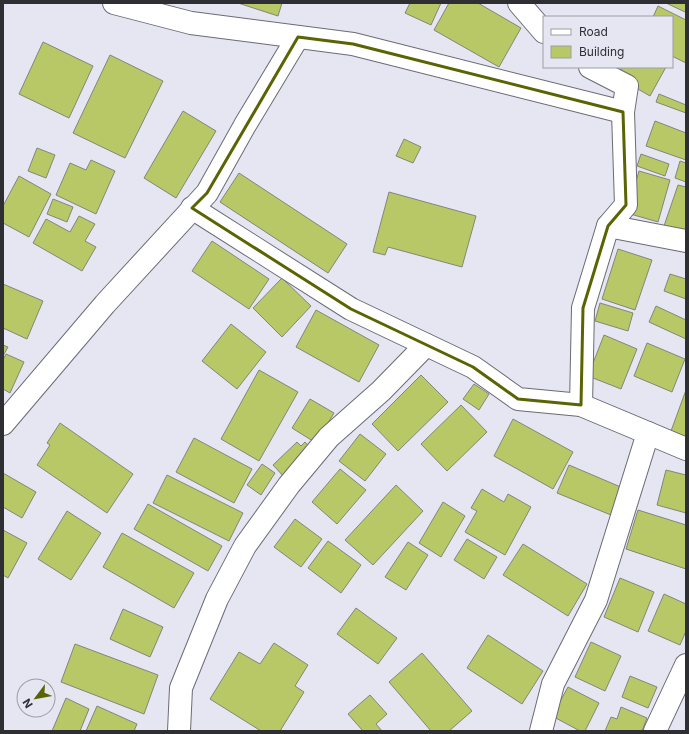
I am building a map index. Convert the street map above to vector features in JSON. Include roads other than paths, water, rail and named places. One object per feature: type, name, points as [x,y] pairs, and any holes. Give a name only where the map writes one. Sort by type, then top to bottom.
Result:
[{"type":"street","points":[[114,3],[191,23],[353,44],[623,112]]},
{"type":"street","points":[[519,3],[543,31]]},
{"type":"street","points":[[3,424],[105,304],[207,193],[245,125],[298,37]]},
{"type":"street","points":[[581,405],[583,308],[608,226],[626,205],[623,112],[627,86],[592,68]]},
{"type":"street","points":[[192,208],[351,309],[473,367],[518,399],[581,405],[686,449]]},
{"type":"street","points":[[608,226],[686,241]]},
{"type":"street","points":[[179,731],[181,688],[217,598],[245,546],[290,485],[329,436],[381,390],[426,345]]},
{"type":"street","points":[[541,731],[553,684],[596,600],[648,433]]},
{"type":"street","points":[[655,731],[683,679]]}]
